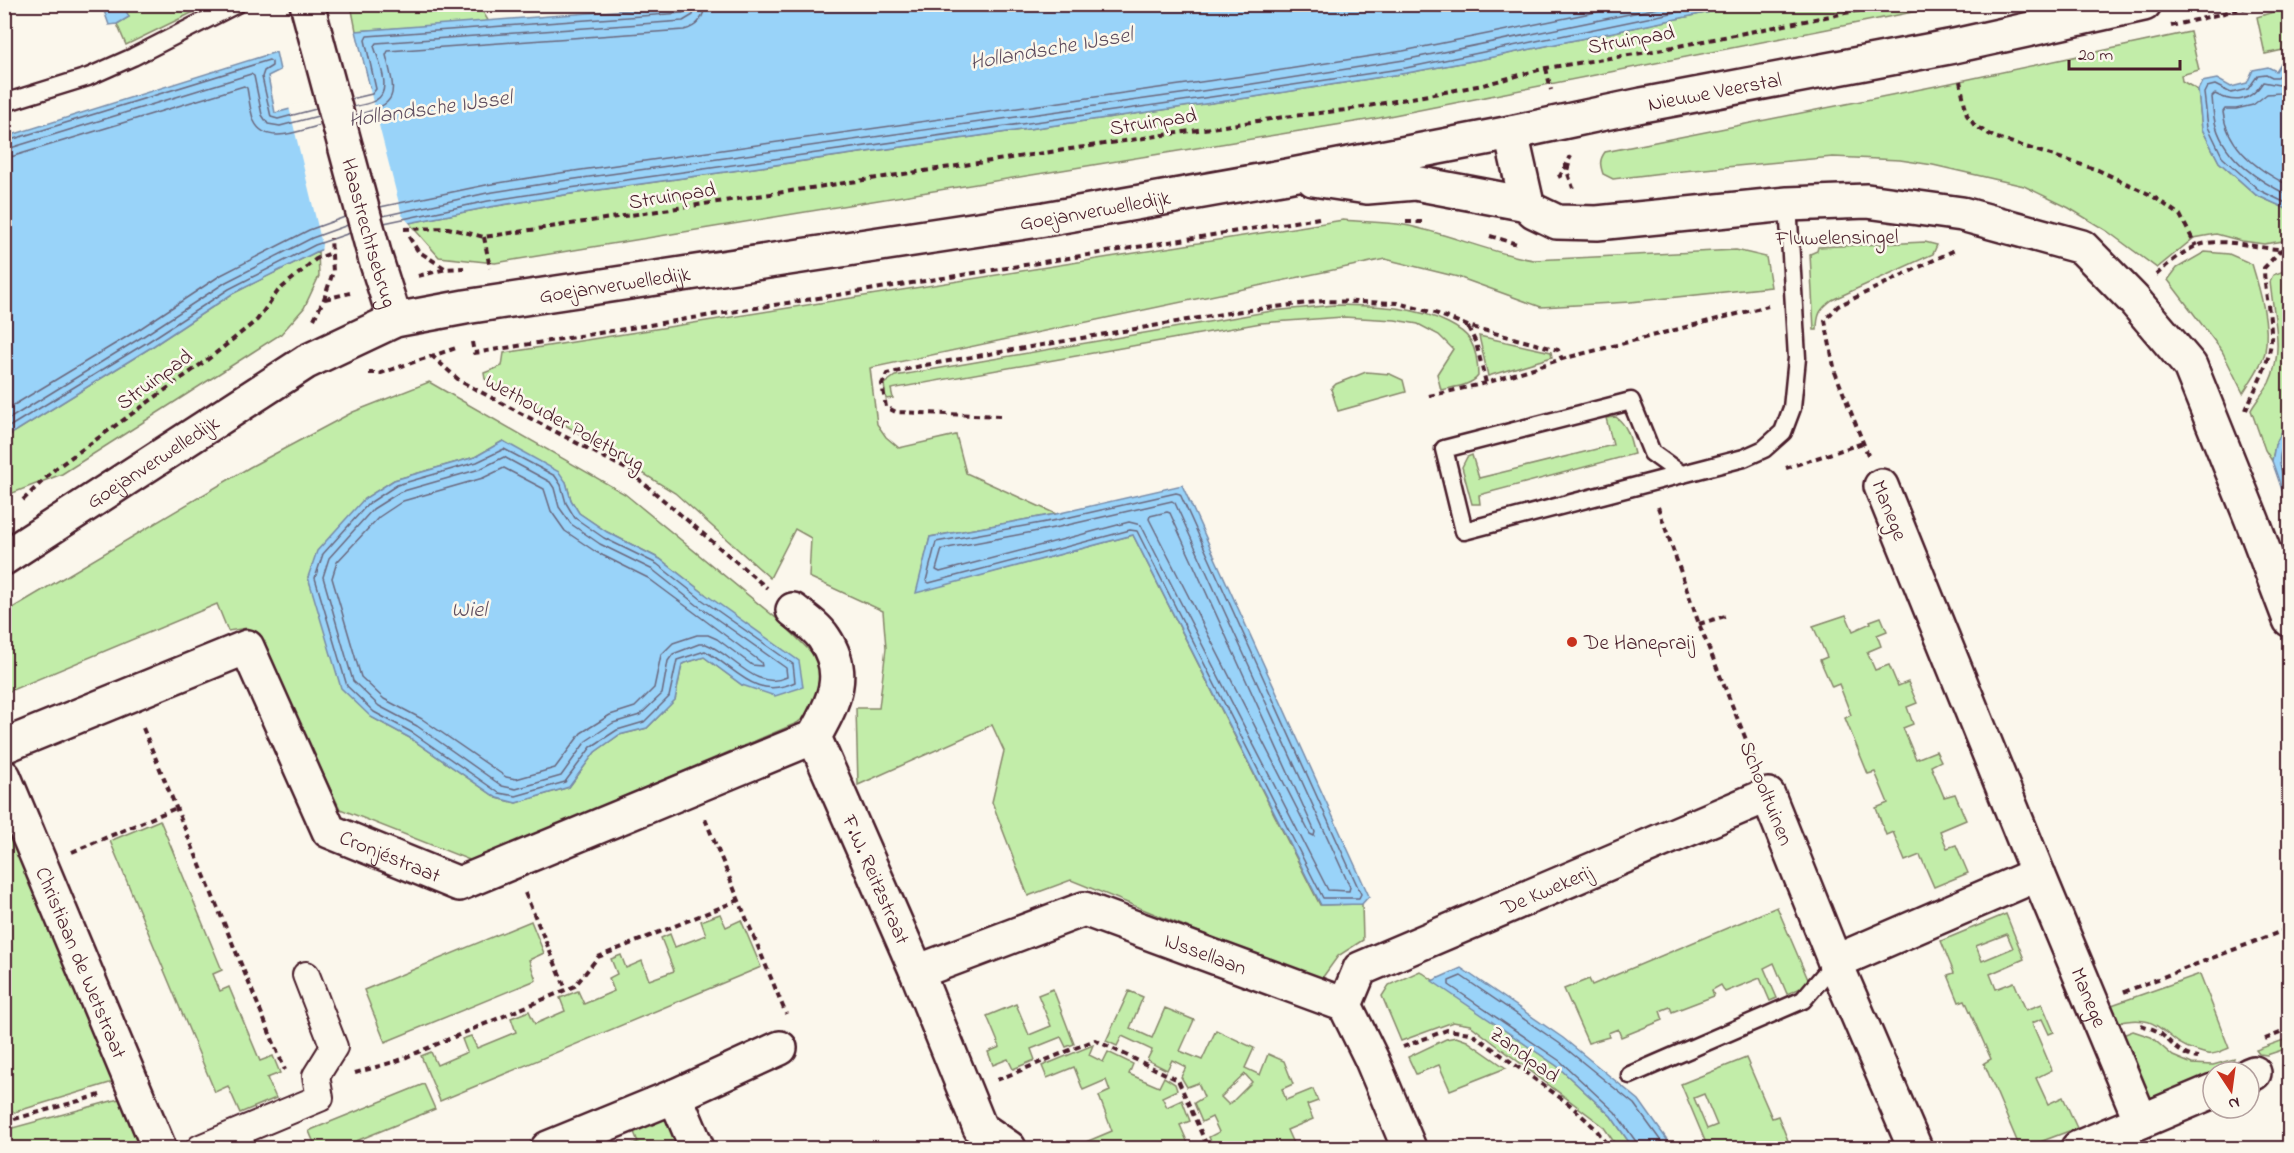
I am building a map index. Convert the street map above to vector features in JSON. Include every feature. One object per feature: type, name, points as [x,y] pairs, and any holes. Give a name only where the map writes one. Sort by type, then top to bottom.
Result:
[{"type":"street","name":"Nieuwe Veerstal","points":[[1287,176],[1954,46],[2144,4]]},
{"type":"street","name":"Haastrechtsebrug","points":[[309,15],[376,261],[395,320]]},
{"type":"street","points":[[1287,176],[1367,187],[1415,183],[1525,196],[1511,133]]},
{"type":"street","name":"Goejanverwelledijk","points":[[5,555],[306,362],[395,320],[465,307],[1045,219],[1287,176]]},
{"type":"street","name":"Fluwelensingel","points":[[1525,196],[1534,211],[1557,222],[1597,223],[1788,204],[1867,201],[1962,214],[2082,247],[2133,298],[2190,366],[2289,620]]},
{"type":"street","name":"Manege","points":[[1881,486],[2141,1121]]},
{"type":"street","points":[[793,610],[823,637],[838,666],[836,690],[814,737]]},
{"type":"street","name":"Cronjéstraat","points":[[4,746],[247,646],[329,831],[459,884],[814,737]]},
{"type":"street","name":"F.W. Reitzstraat","points":[[814,737],[917,972],[980,1128],[1009,1149]]},
{"type":"street","name":"Christiaan de Wetstraat","points":[[4,777],[159,1149]]},
{"type":"street","name":"Schooltuinen","points":[[1768,795],[1835,962],[1915,1149]]},
{"type":"street","name":"De Kwekerij","points":[[1345,1005],[1360,969],[1768,795]]},
{"type":"street","points":[[1835,962],[2038,874]]},
{"type":"street","name":"IJssellaan","points":[[917,972],[1084,909],[1345,1005]]},
{"type":"street","points":[[200,1149],[320,1098],[316,1076],[334,1047],[306,975]]},
{"type":"street","points":[[1345,1005],[1372,1060],[1409,1149]]},
{"type":"street","points":[[548,1149],[675,1096],[780,1048]]},
{"type":"street","points":[[2078,1149],[2201,1095]]},
{"type":"street","points":[[675,1096],[697,1149]]},
{"type":"lane","points":[[4,103],[88,77],[133,57],[237,4]]},
{"type":"lane","points":[[1682,474],[1652,453],[1631,401],[1444,449],[1464,531],[1744,458],[1764,449],[1783,432],[1792,408],[1796,378],[1797,358],[1788,204]]},
{"type":"lane","points":[[1630,1075],[1803,1000],[1835,962]]},
{"type":"path","name":"Struinpad","points":[[416,228],[448,228],[484,237],[1284,117],[1346,110],[1483,85],[1546,68],[1648,52],[1891,4]]},
{"type":"path","points":[[1954,46],[1967,115],[1975,126],[1994,137],[2098,170],[2151,195],[2180,215],[2196,246]]},
{"type":"path","points":[[1546,68],[1552,96]]},
{"type":"path","points":[[1525,196],[1560,176],[1572,153]]},
{"type":"path","name":"Manege","points":[[1881,486],[1836,372],[1825,320],[1838,306],[1966,245],[1962,214]]},
{"type":"path","points":[[472,340],[474,353],[1330,216]]},
{"type":"path","points":[[1396,221],[1418,223],[1429,219],[1418,216]]},
{"type":"path","points":[[1483,234],[1525,247]]},
{"type":"path","points":[[484,237],[490,268]]},
{"type":"path","points":[[2147,269],[2155,276],[2174,259],[2196,246],[2219,242],[2266,249],[2289,247]]},
{"type":"path","points":[[2226,457],[2265,370],[2271,339],[2264,268],[2282,249]]},
{"type":"path","name":"Haastrechtsebrug","points":[[417,251],[446,269]]},
{"type":"path","name":"Struinpad","points":[[21,502],[55,469],[211,357],[258,320],[278,291],[316,259]]},
{"type":"path","points":[[319,308],[333,272]]},
{"type":"path","points":[[1000,416],[896,412],[886,408],[882,384],[887,374],[925,365],[1234,312],[1324,301],[1398,303],[1438,314],[1468,326],[1558,350],[1563,359]]},
{"type":"path","points":[[1429,396],[1486,383],[1563,359],[1772,305]]},
{"type":"path","points":[[1468,326],[1476,343],[1486,383]]},
{"type":"path","points":[[381,373],[449,350]]},
{"type":"path","name":"Wethouder Poletbrug","points":[[431,355],[460,381],[628,470],[793,610]]},
{"type":"path","name":"Schooltuinen","points":[[1669,504],[1658,507],[1699,624],[1768,795]]},
{"type":"path","points":[[1699,624],[1725,616]]},
{"type":"path","points":[[129,695],[300,1107]]},
{"type":"path","points":[[692,788],[794,1031],[780,1048]]},
{"type":"path","points":[[41,865],[176,808]]},
{"type":"path","points":[[512,862],[566,989]]},
{"type":"path","points":[[316,1076],[339,1078],[397,1061],[575,986],[598,957],[739,900]]},
{"type":"path","points":[[2093,1005],[2289,928]]},
{"type":"path","points":[[2105,1034],[2135,1024],[2158,1031],[2175,1048],[2192,1057],[2202,1058]]},
{"type":"path","name":"Zandpad","points":[[1372,1060],[1447,1030],[1471,1033],[1569,1104],[1596,1130],[1609,1149]]},
{"type":"path","points":[[966,1093],[1095,1040],[1178,1080],[1208,1149]]},
{"type":"path","points":[[4,1122],[132,1085]]},
{"type":"green space","points":[[123,5],[208,5],[126,45],[117,24],[129,17]]},
{"type":"green space","points":[[351,5],[479,5],[489,22],[356,31]]},
{"type":"green space","points":[[1744,5],[1948,5],[1379,118],[495,263],[439,257],[409,223],[571,194],[1254,97],[1407,73]]},
{"type":"green space","points":[[2289,7],[2289,59],[2285,57],[2283,50],[2265,54],[2257,17]]},
{"type":"green space","points":[[2190,32],[2199,70],[2181,75],[2182,81],[2198,90],[2202,129],[2219,162],[2256,195],[2285,208],[2289,214],[2289,240],[2264,244],[2216,234],[2194,238],[2157,268],[2107,231],[2069,208],[2024,186],[1933,165],[1900,160],[1833,157],[1613,179],[1603,174],[1601,168],[1601,160],[1605,152],[1946,84]]},
{"type":"green space","points":[[1343,220],[1404,225],[1501,253],[1534,260],[1736,250],[1766,257],[1771,287],[1630,302],[1541,307],[1458,277],[1385,259],[870,368],[877,424],[886,437],[899,448],[956,435],[966,473],[1056,514],[930,537],[917,592],[1133,535],[1320,905],[1362,904],[1363,940],[1338,956],[1320,981],[1071,880],[1028,896],[992,802],[1004,751],[992,725],[858,785],[856,708],[879,708],[886,648],[883,611],[809,577],[811,538],[795,529],[770,578],[675,493],[533,405],[485,379],[484,373],[502,366],[504,353]]},
{"type":"green space","points":[[1925,242],[1937,245],[1933,254],[1832,300],[1820,312],[1817,330],[1814,330],[1810,254],[1817,251],[1818,247]]},
{"type":"green space","points":[[318,251],[319,276],[304,308],[281,334],[62,474],[5,496],[5,438],[232,294]]},
{"type":"green space","points":[[2205,252],[2229,254],[2252,264],[2258,285],[2265,319],[2265,352],[2259,368],[2243,393],[2222,351],[2168,280],[2177,268]]},
{"type":"green space","points":[[2289,269],[2289,418],[2275,445],[2272,461],[2265,450],[2251,410],[2269,383],[2276,358],[2277,333],[2270,281],[2273,275]]},
{"type":"green space","points":[[1334,305],[1378,306],[1407,310],[1448,323],[1463,332],[1470,340],[1476,357],[1478,376],[1466,384],[1441,390],[1437,374],[1453,349],[1439,335],[1418,324],[1395,320],[1343,317],[1261,323],[891,389],[893,398],[886,399],[884,384],[895,376],[1272,311]]},
{"type":"green space","points":[[1479,336],[1551,352],[1552,357],[1488,376]]},
{"type":"green space","points":[[1366,372],[1390,374],[1403,380],[1406,392],[1338,411],[1331,389],[1336,384]]},
{"type":"green space","points":[[429,382],[625,494],[782,623],[814,655],[824,674],[814,709],[797,723],[472,861],[340,809],[258,638],[247,628],[228,631],[217,604],[5,693],[4,613],[250,467],[353,412]],"holes":[[[503,441],[566,482],[571,500],[579,513],[607,532],[660,559],[705,594],[742,685],[704,657],[682,664],[675,700],[647,728],[619,735],[595,752],[569,787],[516,803],[497,798],[410,738],[371,717],[319,609],[308,577],[364,499],[394,480],[475,457]]]},
{"type":"green space","points":[[1616,417],[1626,429],[1634,454],[1479,495],[1480,504],[1472,504],[1462,467],[1467,457],[1472,455],[1479,478],[1613,445],[1606,418]]},
{"type":"green space","points":[[1846,615],[1853,631],[1881,617],[1887,631],[1877,635],[1881,646],[1867,652],[1875,670],[1889,665],[1898,686],[1908,682],[1917,703],[1907,707],[1913,724],[1903,728],[1916,759],[1936,751],[1941,761],[1931,766],[1944,797],[1955,794],[1966,820],[1940,831],[1947,848],[1956,845],[1968,873],[1934,887],[1920,855],[1905,861],[1893,832],[1886,835],[1876,808],[1888,803],[1875,772],[1868,774],[1845,718],[1851,715],[1839,684],[1832,687],[1820,660],[1827,657],[1813,626]]},
{"type":"green space","points":[[4,809],[32,872],[113,1082],[5,1115]]},
{"type":"green space","points":[[160,820],[222,970],[213,974],[220,991],[229,987],[260,1061],[273,1056],[280,1073],[267,1078],[276,1098],[240,1113],[228,1086],[215,1092],[110,841]]},
{"type":"green space","points":[[1777,907],[1810,984],[1787,994],[1774,963],[1764,968],[1777,998],[1770,1001],[1760,978],[1725,992],[1721,985],[1712,990],[1714,996],[1672,1012],[1670,1007],[1660,1011],[1663,1020],[1621,1037],[1618,1029],[1608,1033],[1609,1037],[1588,1043],[1564,989],[1589,979],[1592,985]]},
{"type":"green space","points":[[720,914],[726,927],[741,920],[761,967],[440,1101],[421,1056],[431,1052],[437,1065],[467,1052],[462,1039],[471,1036],[477,1048],[516,1032],[511,1018],[529,1011],[535,1024],[565,1011],[560,998],[578,991],[584,1004],[614,991],[609,978],[617,974],[611,959],[621,955],[626,968],[642,961],[649,980],[674,971],[661,938],[670,934],[675,947],[706,935],[701,921]]},
{"type":"green space","points":[[2006,914],[2024,959],[1990,974],[1996,989],[2014,982],[2026,1010],[2042,1004],[2054,1032],[2049,1034],[2042,1019],[2032,1023],[2052,1070],[2036,1078],[2048,1104],[2063,1097],[2077,1128],[2020,1148],[1984,1063],[1991,1059],[1965,1000],[1959,1002],[1948,975],[1954,973],[1941,941]],"holes":[[[2007,934],[2013,948],[1982,961],[1976,946]]]},
{"type":"green space","points":[[531,921],[544,953],[529,960],[536,980],[385,1042],[364,990]]},
{"type":"green space","points":[[1420,971],[1557,1066],[1611,1116],[1633,1148],[1618,1148],[1603,1126],[1470,1025],[1453,1022],[1401,1041],[1382,996],[1389,985]]},
{"type":"green space","points":[[2200,974],[2229,1048],[2206,1054],[2185,1046],[2153,1024],[2132,1020],[2116,1023],[2109,1006]]},
{"type":"green space","points":[[1053,989],[1074,1044],[1066,1047],[1061,1037],[1031,1049],[1035,1060],[1013,1069],[1008,1059],[993,1065],[988,1052],[1000,1047],[987,1016],[1016,1004],[1029,1035],[1051,1026],[1038,995]]},
{"type":"green space","points":[[1129,991],[1143,997],[1130,1028],[1152,1038],[1165,1008],[1194,1020],[1180,1051],[1202,1060],[1216,1030],[1254,1048],[1245,1068],[1260,1075],[1268,1054],[1284,1061],[1293,1084],[1282,1089],[1286,1100],[1313,1089],[1318,1101],[1307,1105],[1313,1119],[1287,1130],[1295,1148],[1214,1148],[1209,1137],[1219,1132],[1212,1117],[1202,1122],[1194,1103],[1204,1097],[1198,1083],[1187,1087],[1181,1077],[1186,1067],[1172,1060],[1167,1070],[1147,1060],[1152,1050],[1122,1036],[1117,1046],[1106,1041]],"holes":[[[1245,1074],[1252,1082],[1229,1105],[1221,1097]]]},
{"type":"green space","points":[[2133,1031],[2151,1037],[2173,1056],[2192,1064],[2201,1064],[2201,1083],[2154,1101],[2146,1098],[2120,1036]]},
{"type":"green space","points":[[1456,1037],[1467,1041],[1506,1068],[1450,1090],[1439,1065],[1416,1074],[1408,1057],[1446,1039]]},
{"type":"green space","points":[[2289,1038],[2289,1068],[2282,1050],[2267,1055],[2259,1054],[2256,1050]]},
{"type":"green space","points":[[1093,1045],[1089,1055],[1103,1062],[1108,1052],[1133,1064],[1129,1074],[1159,1087],[1164,1077],[1175,1084],[1177,1090],[1162,1097],[1167,1107],[1182,1100],[1190,1121],[1180,1125],[1190,1148],[1089,1148],[1086,1142],[1112,1131],[1099,1096],[1110,1091],[1106,1080],[1083,1090],[1074,1067],[1047,1078],[1042,1066]]},
{"type":"green space","points":[[1746,1058],[1772,1118],[1778,1116],[1789,1143],[1783,1146],[1784,1148],[1708,1148],[1681,1084]],"holes":[[[1704,1094],[1717,1125],[1707,1129],[1694,1098]]]},
{"type":"green space","points":[[424,1084],[435,1109],[339,1148],[299,1148],[314,1143],[309,1131]]},
{"type":"green space","points":[[130,1096],[134,1105],[125,1114],[141,1148],[5,1148],[5,1130]]},
{"type":"green space","points":[[656,1116],[674,1124],[686,1148],[622,1148],[638,1142],[632,1127]]},
{"type":"water","name":"Hollandsche IJssel","points":[[706,4],[1744,5],[1407,73],[1254,97],[570,194],[490,207],[362,234],[318,251],[232,294],[5,438],[5,137],[276,52],[280,70],[268,76],[275,113],[370,88],[356,31]]},
{"type":"water","points":[[102,5],[123,5],[129,17],[117,24],[109,25]]},
{"type":"water","points":[[2285,57],[2290,59],[2289,214],[2285,208],[2256,195],[2219,162],[2202,129],[2198,90],[2202,82],[2217,79],[2231,87],[2247,83],[2253,70],[2268,67],[2276,71]]},
{"type":"water","points":[[2289,418],[2289,510],[2272,461],[2275,445]]},
{"type":"water","name":"Wiel","points":[[503,441],[559,472],[566,482],[571,500],[579,513],[607,532],[660,559],[799,661],[803,687],[775,696],[742,685],[704,657],[682,664],[675,700],[647,728],[619,735],[595,752],[569,787],[516,803],[497,798],[410,738],[371,717],[341,688],[308,577],[317,551],[364,499],[394,480],[475,457]]},
{"type":"water","points":[[1182,485],[1369,896],[1362,904],[1321,905],[1133,535],[916,593],[930,537],[1056,514]]},
{"type":"water","points":[[1461,968],[1563,1038],[1639,1100],[1673,1148],[1633,1148],[1611,1116],[1557,1066],[1432,981]]},
{"type":"pier","points":[[354,28],[402,215],[412,226],[363,237],[321,253],[322,244],[289,107],[367,86],[353,32]]},
{"type":"place","name":"De Hanepraij","points":[[1572,642]]}]
